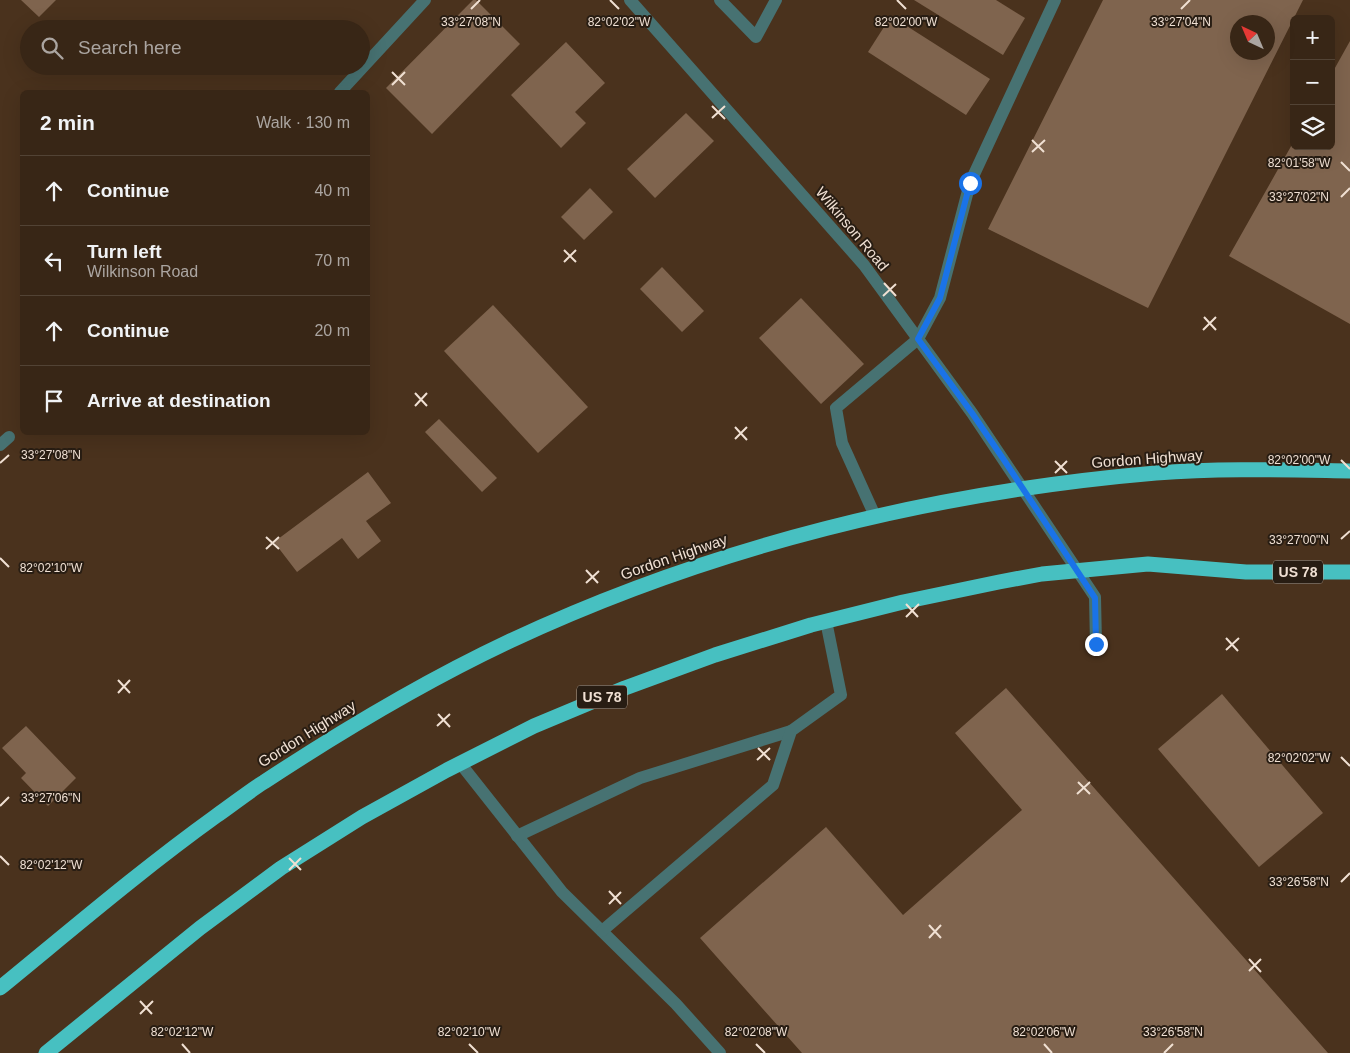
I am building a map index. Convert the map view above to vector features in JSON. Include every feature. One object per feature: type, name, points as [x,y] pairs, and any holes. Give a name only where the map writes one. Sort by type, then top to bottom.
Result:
[{"type":"highway","name":"Gordon Highway","points":[[0,988],[179,843],[260,784],[338,734],[420,687],[509,641],[605,600],[687,570],[784,539],[875,516],[972,496],[1159,473],[1256,470],[1350,471]]},
{"type":"highway","name":"US 78","points":[[46,1053],[200,928],[281,868],[362,817],[534,726],[625,688],[714,655],[826,621],[903,602],[1042,574],[1148,564],[1246,572],[1350,572]]},
{"type":"street","points":[[370,60],[425,0]]},
{"type":"street","name":"Wilkinson Road","points":[[630,0],[864,266],[972,413],[1095,598],[1096,644]]},
{"type":"street","points":[[720,0],[756,37],[776,0]]},
{"type":"street","points":[[875,516],[842,443],[836,408],[918,339],[940,298],[970,183],[1055,0]]},
{"type":"street","points":[[342,90],[356,75]]},
{"type":"street","points":[[518,836],[640,778],[791,731],[841,695],[826,621]]},
{"type":"street","points":[[602,931],[773,784],[791,731]]},
{"type":"street","points":[[460,764],[562,892],[676,1004],[720,1053]]},
{"type":"building","points":[[21,0],[56,0],[39,17]]},
{"type":"building","points":[[473,0],[476,0],[520,44],[432,134],[386,88]]},
{"type":"building","points":[[914,0],[996,0],[1025,18],[1003,55]]},
{"type":"building","points":[[1103,0],[1303,0],[1295,15],[1290,15],[1290,26],[1275,56],[1275,15],[1230,15],[1230,60],[1273,60],[1148,308],[988,229]]},
{"type":"building","points":[[891,16],[990,79],[966,115],[868,52]]},
{"type":"building","points":[[1350,41],[1350,324],[1229,256],[1290,148],[1290,150],[1335,150],[1335,68]]},
{"type":"building","points":[[566,42],[605,83],[575,112],[586,123],[561,148],[511,95]]},
{"type":"building","points":[[686,113],[714,141],[655,198],[627,169]]},
{"type":"building","points":[[590,188],[613,212],[584,240],[561,217]]},
{"type":"building","points":[[662,267],[704,311],[682,332],[640,289]]},
{"type":"building","points":[[801,298],[864,364],[821,404],[759,338]]},
{"type":"building","points":[[493,305],[588,407],[538,453],[444,351]]},
{"type":"building","points":[[439,419],[497,478],[482,492],[425,432]]},
{"type":"building","points":[[368,472],[391,503],[366,521],[381,541],[358,559],[342,538],[297,572],[274,542]]},
{"type":"building","points":[[1006,688],[1328,1053],[802,1053],[700,938],[826,827],[903,915],[1022,810],[955,733]]},
{"type":"building","points":[[1222,694],[1323,813],[1259,867],[1158,749]]},
{"type":"building","points":[[26,726],[76,778],[48,806],[21,778],[26,773],[2,748]]},
{"type":"route","points":[[970,183],[940,298],[918,339],[972,413],[1095,598],[1096,644]]}]
